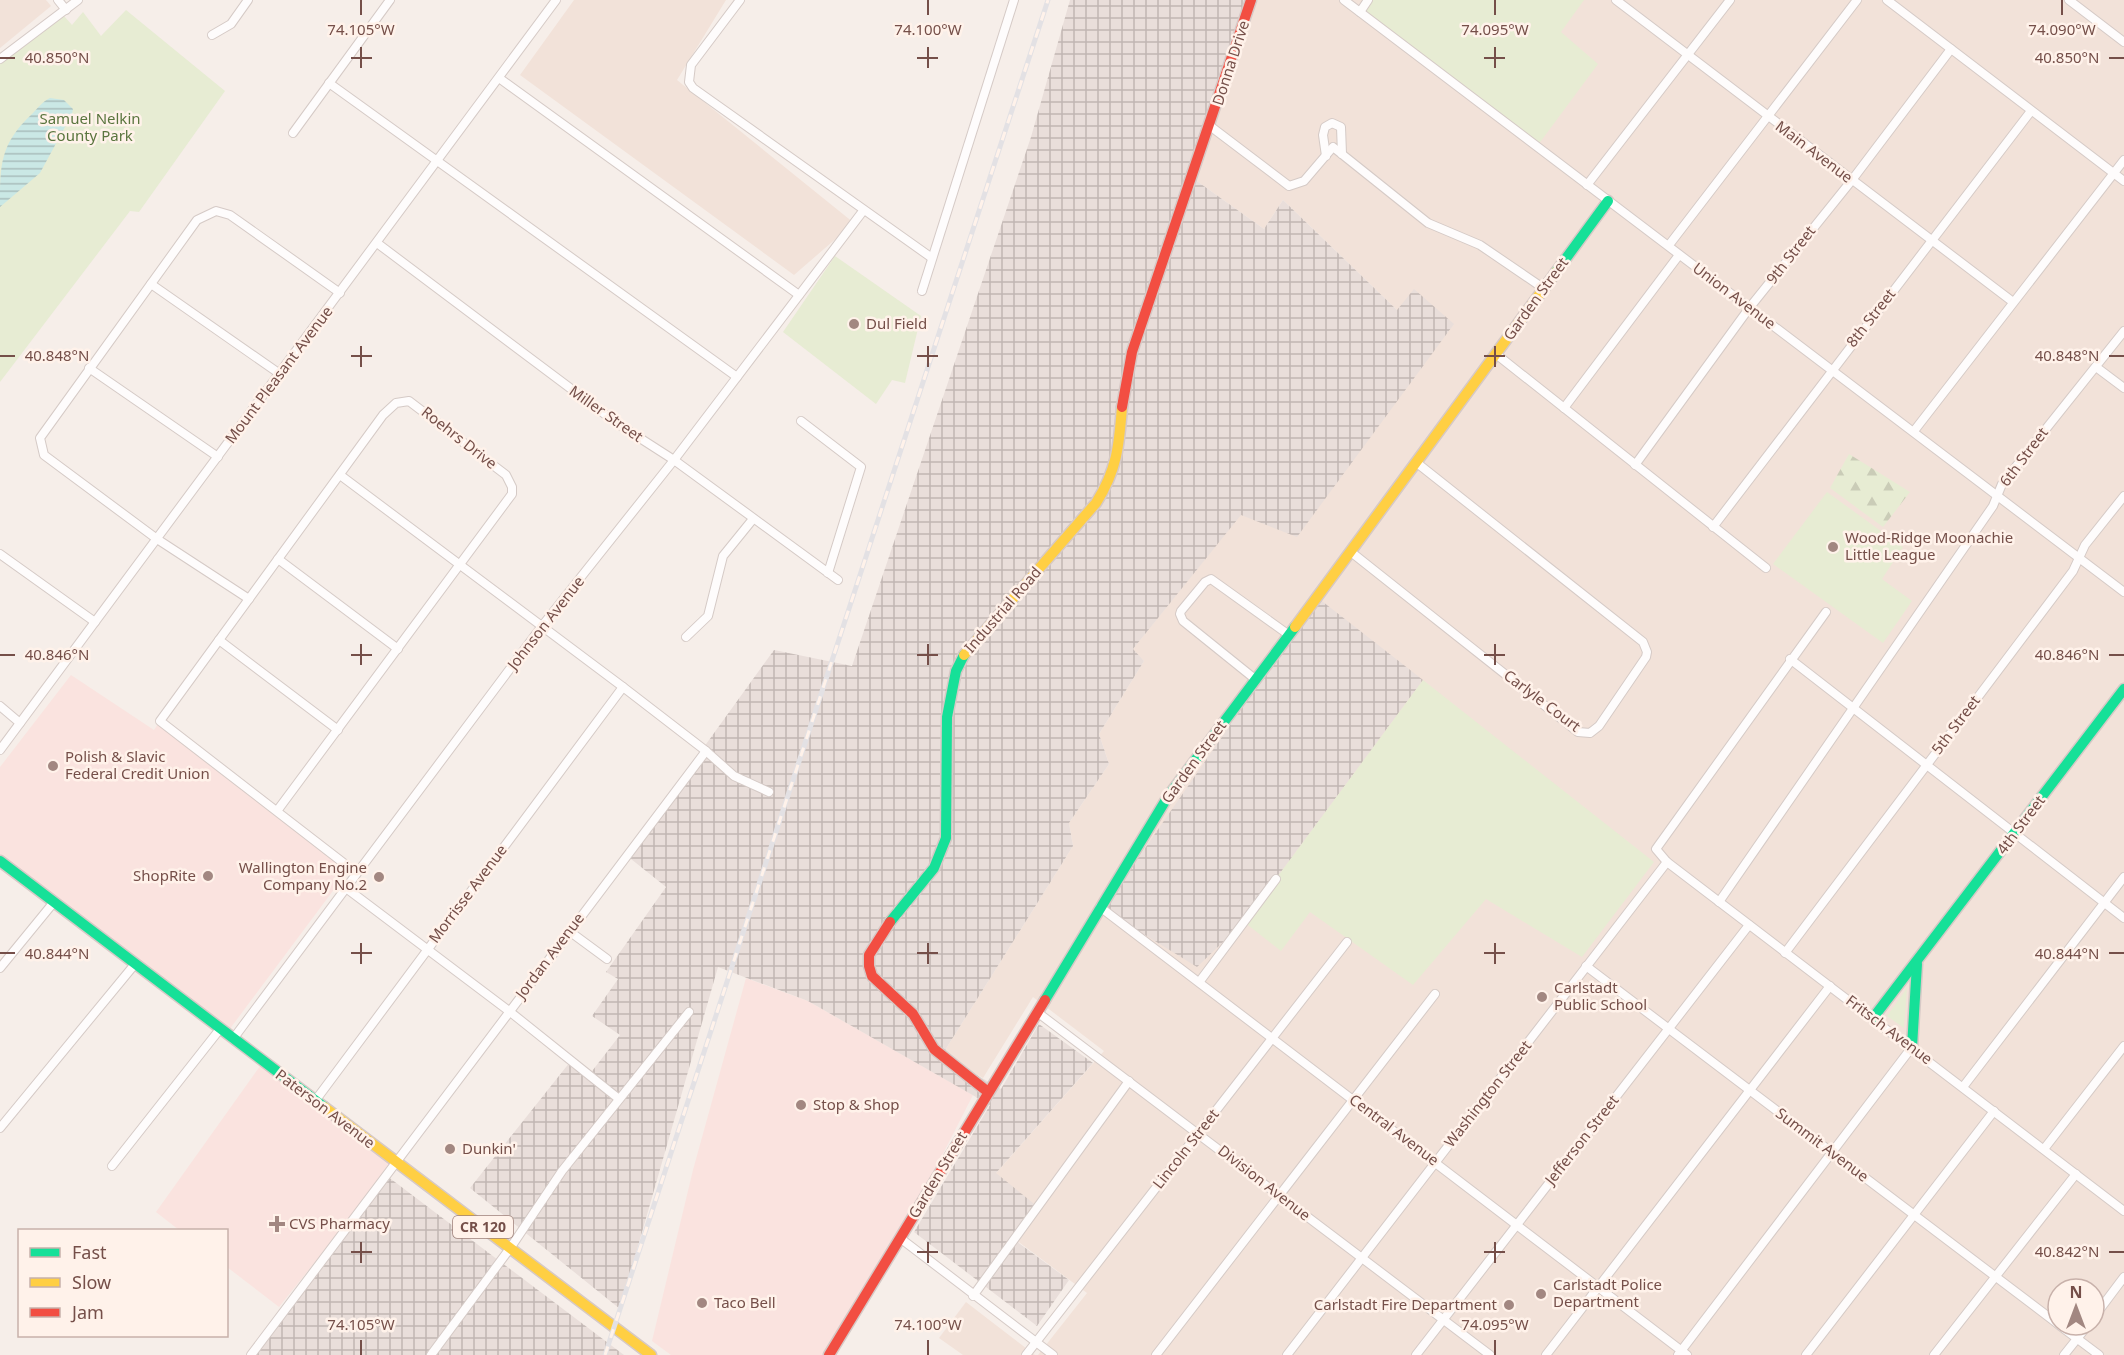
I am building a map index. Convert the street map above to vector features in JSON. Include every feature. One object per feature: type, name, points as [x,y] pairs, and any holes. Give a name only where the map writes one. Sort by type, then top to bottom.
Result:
[{"type":"street","points":[[58,0],[66,10]]},
{"type":"street","points":[[0,59],[78,0]]},
{"type":"street","points":[[212,35],[231,24],[248,0]]},
{"type":"street","points":[[293,133],[390,0]]},
{"type":"street","name":"Mount Pleasant Avenue","points":[[0,750],[556,0]]},
{"type":"street","points":[[740,0],[691,64],[689,82],[702,95],[932,258]]},
{"type":"street","points":[[922,291],[1014,0]]},
{"type":"street","name":"Donna Drive","points":[[1210,126],[1251,0]]},
{"type":"street","name":"Union Avenue","points":[[1344,0],[2124,592]]},
{"type":"street","points":[[1360,12],[1368,0]]},
{"type":"street","name":"Main Avenue","points":[[1616,0],[2013,302]]},
{"type":"street","points":[[1587,185],[1730,0]]},
{"type":"street","points":[[1669,245],[1857,0]]},
{"type":"street","points":[[1887,0],[2124,181]]},
{"type":"street","points":[[2069,0],[2124,42]]},
{"type":"street","name":"9th Street","points":[[1635,465],[1750,307],[1852,180],[1951,49]]},
{"type":"street","points":[[499,78],[799,296]]},
{"type":"street","points":[[329,83],[737,377]]},
{"type":"street","name":"8th Street","points":[[1713,527],[2031,111]]},
{"type":"street","points":[[1326,156],[1323,132],[1325,127],[1332,123],[1341,127],[1343,132],[1342,154]]},
{"type":"street","points":[[1210,126],[1289,186],[1304,181],[1333,147],[1428,223],[1480,245],[1543,288]]},
{"type":"street","name":"Industrial Road","points":[[988,1092],[929,1044],[914,1015],[876,984],[870,968],[871,950],[933,873],[943,851],[949,699],[958,664],[965,652],[1096,503],[1112,477],[1118,456],[1123,395],[1132,352],[1210,126]]},
{"type":"street","points":[[1914,431],[2124,160]]},
{"type":"street","name":"Garden Street","points":[[829,1355],[1167,798],[1417,464],[1608,201]]},
{"type":"street","points":[[249,599],[157,539],[44,455],[39,444],[42,432],[197,220],[216,211],[230,214],[340,293]]},
{"type":"street","name":"Johnson Avenue","points":[[233,1039],[542,626],[674,460],[863,211]]},
{"type":"street","name":"Miller Street","points":[[377,243],[618,424],[674,460],[838,580]]},
{"type":"street","points":[[1564,408],[1679,255]]},
{"type":"street","points":[[151,284],[280,374]]},
{"type":"street","name":"6th Street","points":[[1719,902],[1851,708],[1891,656],[1993,506],[2002,484],[2124,331]]},
{"type":"street","points":[[1496,354],[1766,568]]},
{"type":"street","points":[[2096,367],[2124,388]]},
{"type":"street","points":[[89,368],[218,458]]},
{"type":"street","name":"Roehrs Drive","points":[[277,811],[509,500],[512,487],[506,475],[415,404],[402,401],[390,406],[160,721],[356,873]]},
{"type":"street","points":[[801,421],[861,466],[828,573]]},
{"type":"street","name":"Carlyle Court","points":[[1351,552],[1578,732],[1590,733],[1599,726],[1646,657],[1647,652],[1643,642],[1417,464]]},
{"type":"street","points":[[340,475],[623,687],[706,751],[734,776],[769,792]]},
{"type":"street","name":"5th Street","points":[[1785,953],[2066,580],[2085,544],[2124,496]]},
{"type":"street","points":[[686,637],[708,616],[723,556],[753,519]]},
{"type":"street","points":[[0,554],[95,622]]},
{"type":"street","points":[[278,559],[398,649]]},
{"type":"street","points":[[1255,679],[1183,621],[1180,617],[1181,610],[1204,582],[1211,579],[1289,634]]},
{"type":"street","points":[[1826,612],[1790,659],[2124,918]]},
{"type":"street","points":[[219,640],[338,730]]},
{"type":"street","name":"Fritsch Avenue","points":[[1790,659],[1656,849],[1666,862],[1912,1047],[2124,1211]]},
{"type":"street","name":"Morrisse Avenue","points":[[315,1101],[623,687]]},
{"type":"street","name":"4th Street","points":[[1873,1018],[2124,689]]},
{"type":"street","points":[[0,706],[20,723]]},
{"type":"street","name":"Jordan Avenue","points":[[251,1355],[706,751]]},
{"type":"street","name":"Paterson Avenue","points":[[0,861],[651,1355]]},
{"type":"street","name":"Washington Street","points":[[1287,1355],[1666,862]]},
{"type":"street","points":[[1963,1087],[2124,877]]},
{"type":"street","points":[[1200,981],[1276,879]]},
{"type":"street","points":[[346,888],[509,1011],[620,1099]]},
{"type":"street","points":[[0,968],[54,902]]},
{"type":"street","name":"Central Avenue","points":[[1100,907],[1518,1223],[1682,1354]]},
{"type":"street","name":"Jefferson Street","points":[[1416,1355],[1749,925]]},
{"type":"street","points":[[569,931],[607,959]]},
{"type":"street","name":"Lincoln Street","points":[[1026,1355],[1347,942]]},
{"type":"street","points":[[1682,1354],[1830,1153],[1912,1047],[1918,960]]},
{"type":"street","points":[[0,1128],[135,964]]},
{"type":"street","name":"Summit Avenue","points":[[1587,966],[1830,1153],[2046,1314]]},
{"type":"street","points":[[1546,1355],[1830,986]]},
{"type":"street","points":[[1156,1355],[1435,994]]},
{"type":"street","points":[[431,1355],[511,1247],[562,1171],[689,1012]]},
{"type":"street","name":"Division Avenue","points":[[1037,1012],[1199,1132],[1490,1355]]},
{"type":"street","points":[[112,1166],[220,1029]]},
{"type":"street","points":[[2044,1149],[2124,1046]]},
{"type":"street","points":[[973,1296],[1129,1081]]},
{"type":"street","points":[[1806,1355],[1913,1213],[1994,1111]]},
{"type":"street","points":[[1934,1355],[2076,1174]]},
{"type":"street","points":[[900,1238],[1053,1355]]},
{"type":"street","points":[[2106,1301],[2124,1277]]},
{"type":"street","name":"Summit Avenue","points":[[2075,1337],[2099,1355]]},
{"type":"street","points":[[2064,1355],[2077,1339]]},
{"type":"shaded area","points":[[0,0],[46,0],[51,6],[0,48]]},
{"type":"shaded area","points":[[574,0],[726,0],[677,80],[854,223],[794,275],[520,75]]},
{"type":"shaded area","points":[[1070,0],[1252,0],[1194,179],[1264,229],[1283,200],[1397,310],[1414,289],[1454,324],[1297,537],[1241,515],[1133,649],[1144,661],[1099,734],[1109,764],[1069,823],[1073,846],[942,1055],[1001,1089],[1039,1024],[1093,1063],[996,1173],[1038,1207],[1016,1241],[1069,1280],[1037,1326],[914,1232],[990,1105],[808,1001],[718,967],[620,1309],[470,1188],[570,1062],[589,1075],[620,1035],[592,1016],[618,979],[606,972],[666,887],[626,855],[774,650],[852,666],[1031,137]]},
{"type":"shaded area","points":[[1252,0],[2124,0],[2124,1355],[1038,1355],[1087,1293],[1016,1240],[996,1173],[1104,1051],[1033,997],[983,1078],[942,1055],[1073,846],[1069,823],[1109,764],[1099,734],[1144,661],[1132,650],[1241,514],[1397,310],[1283,200],[1264,229],[1194,179]]},
{"type":"shaded area","points":[[1318,598],[1423,680],[1244,922],[1197,967],[1103,909]]},
{"type":"shaded area","points":[[71,675],[154,730],[160,721],[350,868],[226,1034],[0,861],[0,767]]},
{"type":"shaded area","points":[[746,978],[808,1001],[973,1095],[900,1238],[829,1355],[671,1355],[652,1341],[693,1170]]},
{"type":"shaded area","points":[[263,1062],[395,1162],[279,1307],[228,1268],[228,1229],[178,1229],[156,1212]]},
{"type":"shaded area","points":[[387,1176],[624,1355],[254,1355]]},
{"type":"shaded area","points":[[966,1302],[1035,1355],[963,1355],[939,1338]]},
{"type":"green space","points":[[1364,0],[1584,0],[1561,32],[1598,64],[1538,145],[1359,7]]},
{"type":"green space","name":"Samuel Nelkin County Park","points":[[126,10],[225,91],[139,212],[130,211],[0,382],[0,64],[64,16],[72,25],[83,12],[101,36]]},
{"type":"green space","name":"Dul Field","points":[[835,256],[921,316],[905,383],[892,380],[876,404],[783,332]]},
{"type":"green space","points":[[1849,454],[1910,492],[1883,527],[1830,488]]},
{"type":"green space","points":[[1827,492],[1903,547],[1882,579],[1912,601],[1883,643],[1773,564]]},
{"type":"green space","points":[[1423,680],[1654,862],[1582,957],[1486,899],[1413,985],[1310,912],[1281,951],[1244,922]]},
{"type":"green space","points":[[1907,988],[1904,1028],[1887,1016]]},
{"type":"water","points":[[50,98],[64,100],[73,109],[72,114],[40,173],[0,207],[0,179],[8,145],[21,125]]},
{"type":"railway","points":[[605,1355],[1048,0]]},
{"type":"traffic: fast","points":[[1556,272],[1608,201]]},
{"type":"traffic: fast","points":[[1045,1000],[1167,798],[1295,627]]},
{"type":"traffic: fast","points":[[890,922],[934,868],[946,838],[947,717],[956,671],[964,655]]},
{"type":"traffic: fast","points":[[1873,1018],[2124,689]]},
{"type":"traffic: fast","points":[[0,861],[324,1107]]},
{"type":"traffic: fast","points":[[1912,1047],[1917,964]]},
{"type":"traffic: slow","points":[[1295,627],[1556,272]]},
{"type":"traffic: slow","points":[[964,655],[1096,503],[1108,480],[1116,457],[1122,407]]},
{"type":"traffic: slow","points":[[324,1107],[651,1355]]},
{"type":"traffic: jam","points":[[1122,407],[1132,352],[1251,0]]},
{"type":"traffic: jam","points":[[890,922],[869,955],[872,976],[913,1014],[934,1049],[988,1092]]},
{"type":"traffic: jam","points":[[829,1355],[1045,1000]]},
{"type":"place","name":"Dul Field","points":[[854,324]]},
{"type":"place","name":"Wood-Ridge Moonachie Little League","points":[[1833,547]]},
{"type":"place","name":"Polish & Slavic Federal Credit Union","points":[[53,766]]},
{"type":"place","name":"ShopRite","points":[[208,876]]},
{"type":"place","name":"Wallington Engine Company No.2","points":[[379,877]]},
{"type":"place","name":"Carlstadt Public School","points":[[1542,997]]},
{"type":"place","name":"Stop & Shop","points":[[801,1105]]},
{"type":"place","name":"Dunkin'","points":[[450,1149]]},
{"type":"place","name":"CVS Pharmacy","points":[[277,1224]]},
{"type":"place","name":"Carlstadt Police Department","points":[[1541,1294]]},
{"type":"place","name":"Taco Bell","points":[[702,1303]]},
{"type":"place","name":"Carlstadt Fire Department","points":[[1509,1305]]}]
